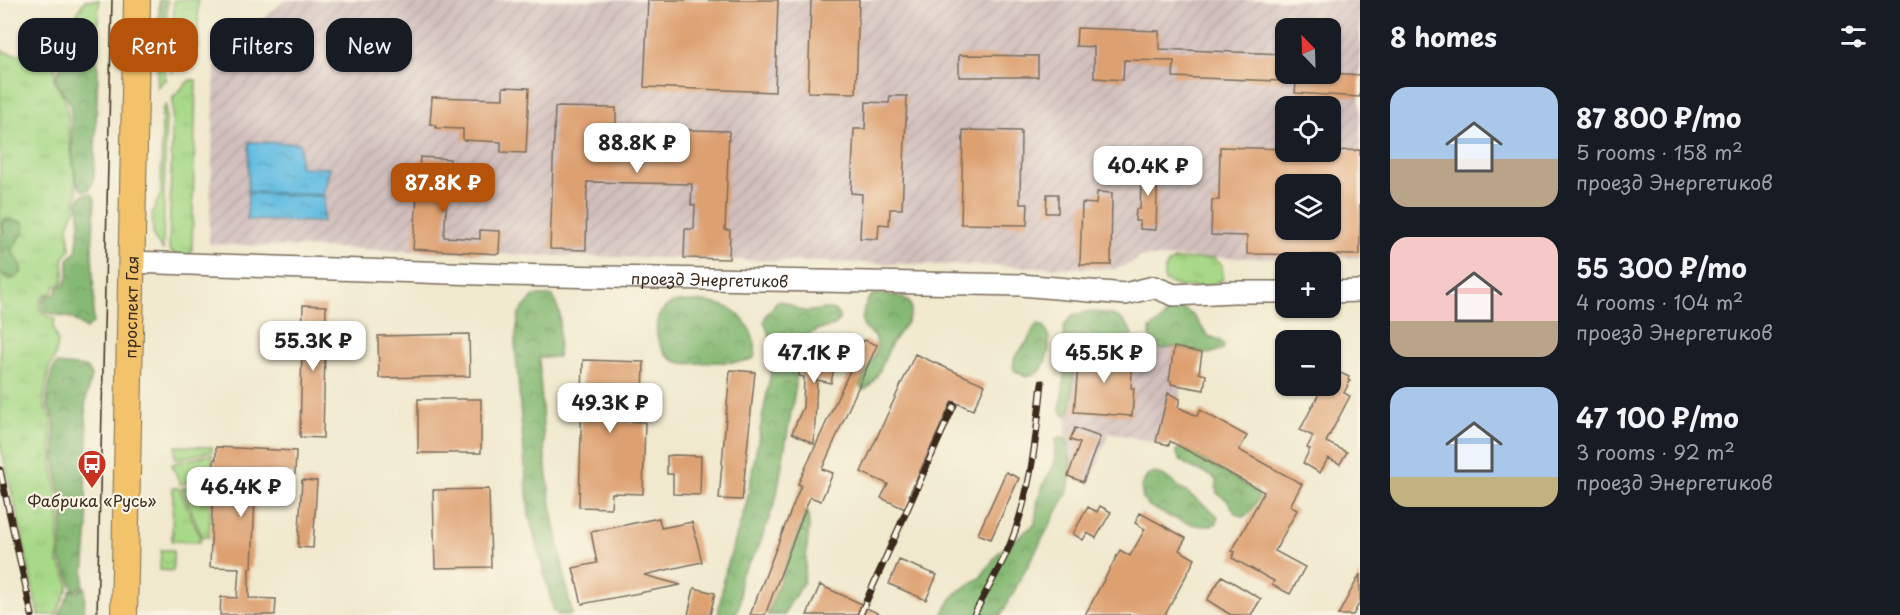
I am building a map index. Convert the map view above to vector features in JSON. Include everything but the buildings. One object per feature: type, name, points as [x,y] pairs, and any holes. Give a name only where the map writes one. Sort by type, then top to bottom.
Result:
[{"type":"main road","name":"проспект Гая","points":[[124,615],[137,0]]},
{"type":"street","name":"проезд Энергетиков","points":[[131,262],[507,275],[1021,285],[1125,294],[1154,287],[1174,295],[1275,292]]},
{"type":"street","points":[[1341,292],[1360,291]]},
{"type":"shaded area","points":[[286,0],[1360,0],[1360,258],[1341,258],[1341,252],[1275,252],[1275,258],[1139,257],[1136,261],[1117,269],[523,255],[209,244],[215,72],[314,72],[314,18],[264,18]]},
{"type":"shaded area","points":[[1073,340],[1187,347],[1179,404],[1168,446],[1109,432],[1090,485],[1063,469]]},
{"type":"green space","points":[[85,0],[99,0],[98,20],[98,18],[75,18]]},
{"type":"green space","points":[[159,0],[168,0],[167,18],[159,18]]},
{"type":"green space","points":[[160,0],[165,0],[164,18],[159,18]]},
{"type":"green space","points":[[174,0],[198,0],[198,18],[174,18]]},
{"type":"green space","points":[[0,50],[17,54],[18,72],[55,72],[54,81],[64,97],[69,119],[68,128],[77,192],[75,209],[68,225],[70,249],[63,259],[62,284],[55,286],[52,293],[44,295],[40,303],[43,314],[55,319],[53,326],[58,343],[49,369],[44,400],[51,419],[52,463],[60,512],[58,561],[69,585],[56,615],[38,615],[0,443]]},
{"type":"green space","points":[[58,72],[98,72],[94,178],[89,190],[84,191],[77,184],[71,128],[72,115],[56,76]]},
{"type":"green space","points":[[157,72],[165,72],[165,80],[157,87]]},
{"type":"green space","points":[[190,80],[196,80],[192,249],[188,257],[172,253],[169,248],[173,97]]},
{"type":"green space","points":[[166,105],[163,250],[153,234],[152,213],[161,194],[162,110]]},
{"type":"green space","points":[[92,194],[95,199],[92,251],[93,323],[86,329],[72,318],[45,312],[43,302],[46,296],[55,295],[58,287],[64,286],[68,276],[68,259],[76,252],[80,224],[78,202],[81,196]]},
{"type":"green space","points":[[5,219],[23,222],[24,226],[23,234],[12,252],[19,261],[21,273],[13,279],[7,278],[0,271],[0,235],[4,232],[1,224]]},
{"type":"green space","points":[[1214,258],[1222,265],[1223,279],[1210,286],[1180,287],[1165,281],[1165,269],[1174,260]]},
{"type":"green space","points":[[874,294],[898,296],[909,302],[911,309],[908,320],[892,343],[876,377],[863,390],[860,386],[877,349],[876,337],[864,327],[862,319],[866,304]]},
{"type":"green space","points":[[534,296],[553,296],[560,314],[558,357],[539,358],[545,459],[551,505],[572,615],[558,615],[554,611],[529,515],[515,342],[519,313]]},
{"type":"green space","points":[[690,301],[719,304],[741,317],[754,341],[754,358],[740,362],[690,364],[675,361],[669,357],[660,345],[657,322],[664,309],[670,305]]},
{"type":"green space","points":[[781,301],[804,311],[833,310],[840,318],[835,326],[811,333],[803,340],[799,349],[795,390],[776,499],[758,549],[740,576],[740,603],[735,615],[718,615],[725,573],[746,505],[773,361],[773,346],[764,321],[776,302]]},
{"type":"green space","points":[[1177,307],[1193,315],[1208,336],[1224,344],[1223,349],[1209,354],[1175,347],[1160,349],[1157,347],[1150,337],[1150,329],[1161,321],[1168,311]]},
{"type":"green space","points":[[1086,312],[1108,314],[1120,319],[1132,336],[1128,341],[1115,344],[1080,341],[1076,344],[1072,405],[1065,415],[1060,410],[1064,381],[1064,328],[1072,317]]},
{"type":"green space","points":[[1038,324],[1043,325],[1049,337],[1048,355],[1040,372],[1026,377],[1014,370],[1015,357]]},
{"type":"green space","points":[[56,364],[85,367],[91,375],[85,406],[88,442],[85,480],[88,524],[83,587],[85,587],[84,615],[59,615],[71,590],[79,592],[82,589],[73,589],[60,559],[63,514],[55,462],[54,420],[47,399],[52,371]]},
{"type":"green space","points":[[1060,437],[1067,440],[1069,487],[1001,615],[942,615],[951,599],[960,590],[980,578],[999,552],[1035,524],[1038,499],[1054,466],[1056,440]]},
{"type":"green space","points":[[176,446],[212,447],[212,451],[175,458]]},
{"type":"green space","points":[[1183,448],[1256,491],[1259,497],[1250,513],[1243,517],[1235,513],[1228,501],[1217,493],[1216,480],[1213,477],[1186,465],[1178,457],[1176,451]]},
{"type":"green space","points":[[212,454],[211,476],[180,484],[172,464]]},
{"type":"green space","points":[[1154,473],[1163,475],[1216,514],[1217,523],[1202,526],[1192,524],[1148,505],[1143,499],[1141,486],[1148,475]]},
{"type":"green space","points":[[211,481],[209,537],[202,537],[182,488]]},
{"type":"green space","points":[[173,488],[179,488],[200,537],[200,542],[172,541]]},
{"type":"green space","points":[[806,512],[808,512],[809,527],[804,581],[785,615],[767,615]]},
{"type":"green space","points":[[161,550],[173,550],[173,571],[160,570]]},
{"type":"water","points":[[249,142],[300,143],[300,167],[330,168],[323,195],[248,192]]},
{"type":"water","points":[[248,193],[324,196],[323,222],[247,220]]},
{"type":"tram line","points":[[97,615],[112,0]]},
{"type":"railway","points":[[974,615],[1006,554],[1021,513],[1034,448],[1042,383]]},
{"type":"railway","points":[[860,615],[954,405]]},
{"type":"railway","points":[[0,470],[32,615]]},
{"type":"place","name":"Фабрика «Русь»","points":[[92,490]]}]
